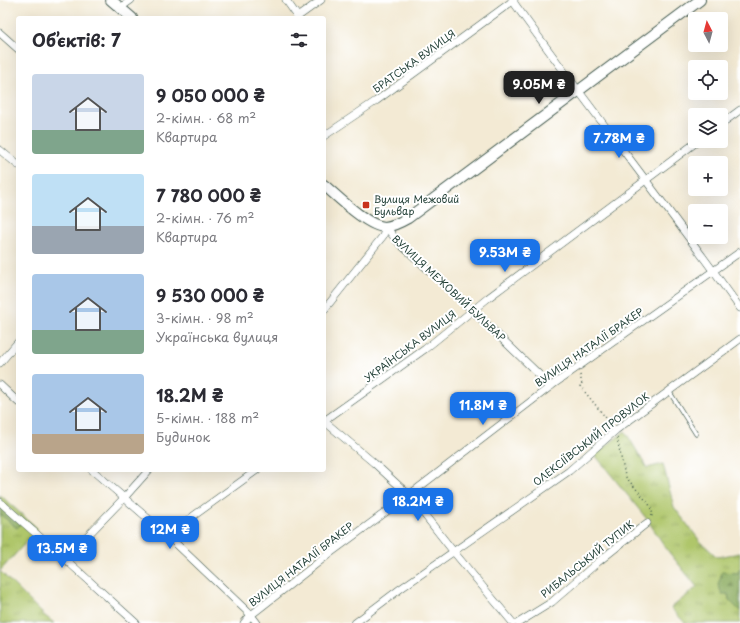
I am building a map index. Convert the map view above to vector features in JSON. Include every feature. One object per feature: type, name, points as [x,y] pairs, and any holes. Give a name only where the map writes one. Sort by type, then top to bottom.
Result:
[{"type":"street","points":[[111,0],[130,16]]},
{"type":"street","points":[[120,8],[131,0]]},
{"type":"street","points":[[286,0],[296,16]]},
{"type":"street","points":[[300,16],[321,0]]},
{"type":"street","points":[[513,0],[740,308]]},
{"type":"street","name":"БРАТСЬКА ВУЛИЦЯ","points":[[326,135],[376,101],[513,0]]},
{"type":"street","points":[[326,307],[383,236],[386,227],[408,218],[700,0]]},
{"type":"street","points":[[0,33],[16,47]]},
{"type":"street","points":[[728,119],[740,110]]},
{"type":"street","name":"УКРАЇНСЬКА ВУЛИЦЯ","points":[[326,420],[425,349],[488,298],[689,148]]},
{"type":"street","points":[[0,150],[16,163]]},
{"type":"street","name":"ВУЛИЦЯ МЕЖОВИЙ БУЛЬВАР","points":[[326,187],[368,221],[377,226],[386,227],[399,243],[474,310],[551,386]]},
{"type":"street","name":"ВУЛИЦЯ НАТАЛІЇ БРАКЕР","points":[[244,623],[251,615],[328,554],[409,495],[551,386],[740,252]]},
{"type":"street","name":"ОЛЕКСІЇВСЬКИЙ ПРОВУЛОК","points":[[355,623],[453,551],[569,470],[616,430],[740,339]]},
{"type":"street","points":[[0,363],[16,344]]},
{"type":"street","points":[[0,385],[16,400]]},
{"type":"street","points":[[326,423],[409,495],[513,623]]},
{"type":"street","points":[[94,472],[167,535],[251,615],[257,623]]},
{"type":"street","points":[[65,559],[147,472]]},
{"type":"street","points":[[167,535],[254,472]]},
{"type":"street","points":[[0,502],[136,623]]},
{"type":"street","name":"РИБАЛЬСЬКИЙ ТУПИК","points":[[518,623],[552,602],[598,562],[647,523]]},
{"type":"lane","points":[[669,391],[696,434]]},
{"type":"path","points":[[581,365],[580,376],[582,384],[580,386],[616,430],[624,476],[650,504],[652,514],[647,523]]},
{"type":"green space","points":[[625,431],[647,468],[663,464],[674,507],[700,541],[717,557],[740,553],[740,568],[728,594],[729,600],[740,611],[740,623],[685,623],[671,608],[697,587],[668,551],[646,518],[595,455]]},
{"type":"green space","points":[[0,495],[38,529],[0,571],[0,514],[17,528],[0,505]]},
{"type":"green space","points":[[0,505],[22,523],[17,528],[0,514]]},
{"type":"green space","points":[[740,568],[740,611],[729,600],[728,594],[722,594],[718,585],[722,572],[738,573]]},
{"type":"green space","points":[[0,571],[45,616],[54,623],[0,623]]},
{"type":"place","name":"Вулиця Межовий Бульвар","points":[[366,205]]}]
